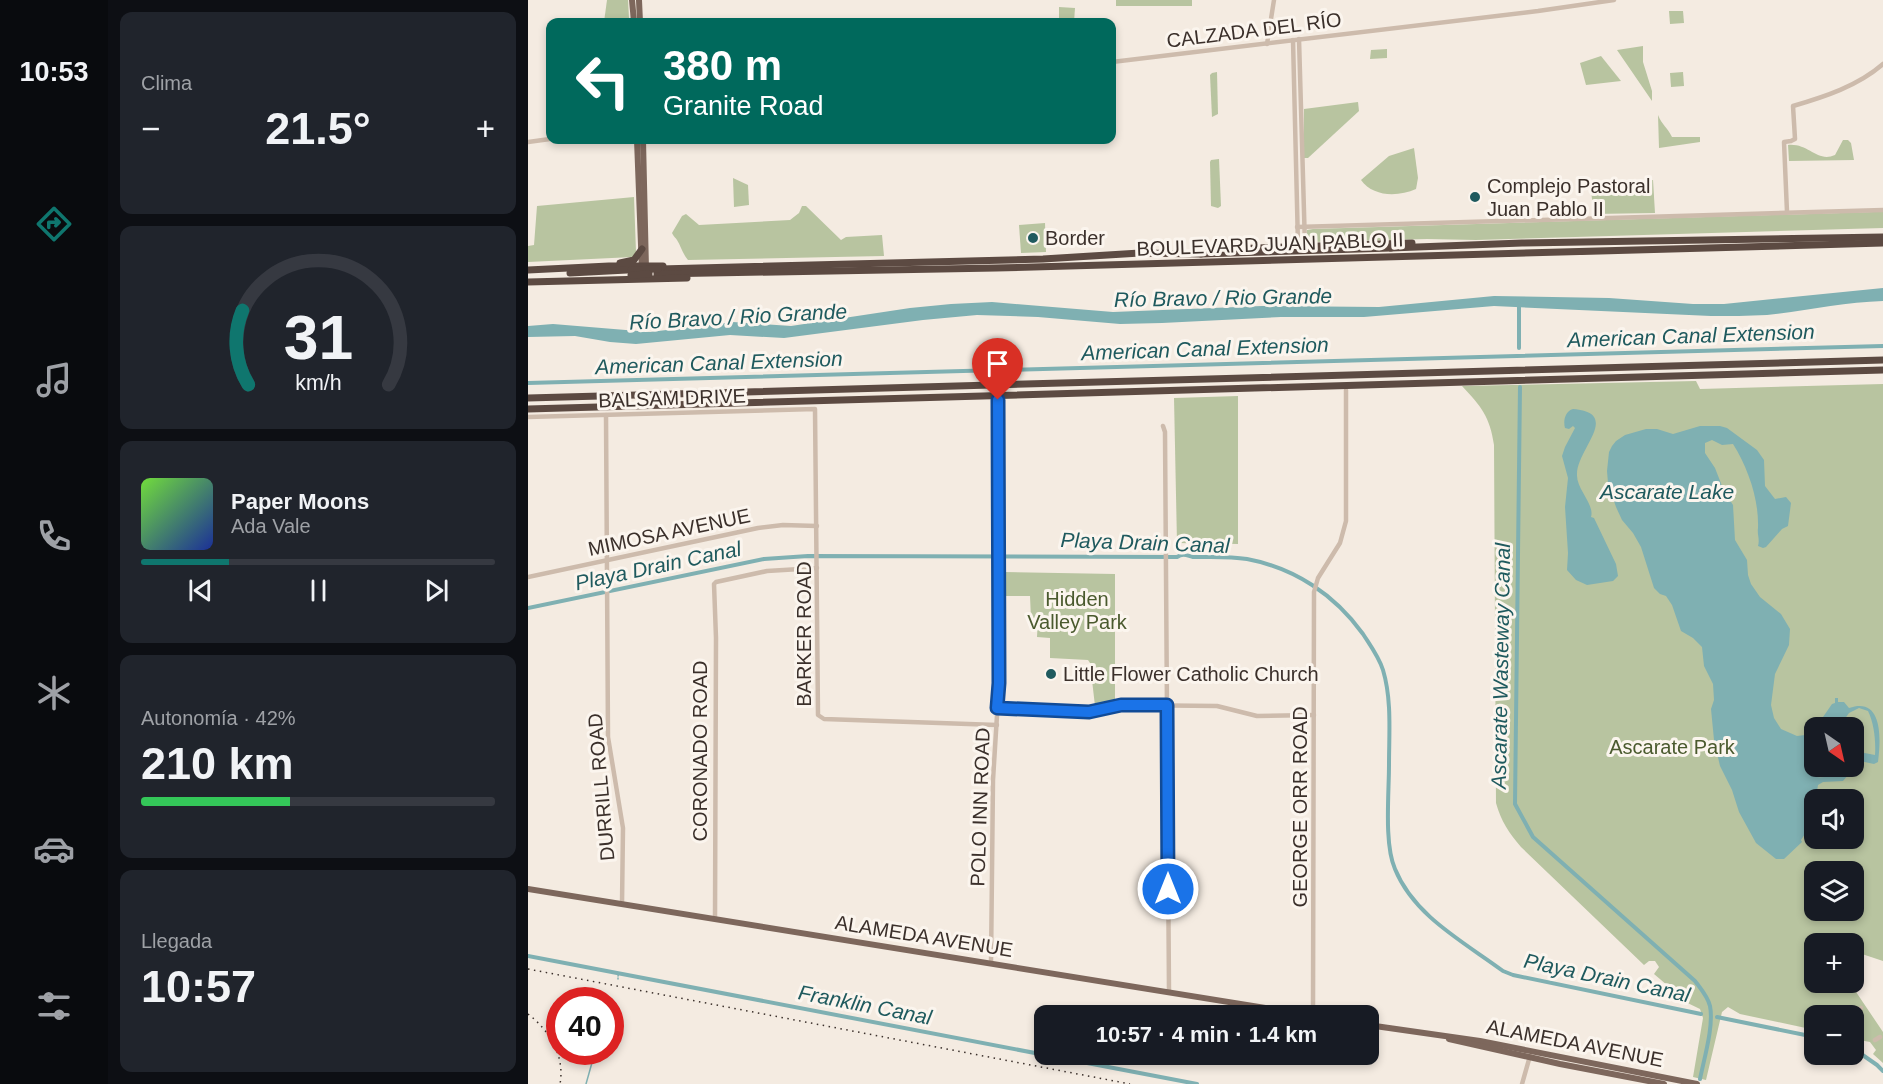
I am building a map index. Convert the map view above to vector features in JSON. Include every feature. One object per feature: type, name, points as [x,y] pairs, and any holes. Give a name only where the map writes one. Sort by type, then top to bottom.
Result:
[{"type":"highway","name":"BOULEVARD JUAN PABLO II","points":[[658,272],[735,270],[769,266],[1042,259],[1140,253],[1201,254],[1844,237],[1850,234],[1883,235]]},
{"type":"highway","points":[[1140,253],[1282,246],[1293,243],[1315,245],[1401,242],[1436,246]]},
{"type":"highway","points":[[1301,243],[1311,252],[1347,253],[1364,257]]},
{"type":"highway","points":[[1255,260],[1267,255],[1296,252],[1301,243]]},
{"type":"highway","name":"BOULEVARD JUAN PABLO II","points":[[735,270],[774,273],[1883,243]]},
{"type":"highway","points":[[528,272],[609,266],[634,260],[642,249]]},
{"type":"highway","points":[[528,281],[549,276],[658,272],[732,264],[769,266]]},
{"type":"highway","points":[[609,266],[645,279],[658,272]]},
{"type":"highway","points":[[528,281],[630,273],[644,266],[658,272],[753,277],[774,273]]},
{"type":"highway","points":[[528,272],[549,276]]},
{"type":"highway","points":[[528,398],[1883,360]]},
{"type":"highway","points":[[528,408],[1883,370]]},
{"type":"main road","points":[[632,0],[634,18]]},
{"type":"main road","points":[[639,0],[640,18]]},
{"type":"main road","points":[[637,144],[645,279]]},
{"type":"main road","points":[[643,144],[644,266]]},
{"type":"main road","name":"ALAMEDA AVENUE","points":[[528,889],[1251,1005]]},
{"type":"main road","name":"ALAMEDA AVENUE","points":[[1379,1027],[1458,1037],[1664,1084]]},
{"type":"main road","name":"ALAMEDA AVENUE","points":[[1531,1054],[1697,1084]]},
{"type":"street","points":[[1267,44],[1274,0]]},
{"type":"street","name":"CALZADA DEL RÍO","points":[[1116,62],[1549,10],[1614,0]]},
{"type":"street","points":[[1296,40],[1297,227],[1301,243]]},
{"type":"street","points":[[1296,40],[1304,227],[1301,243]]},
{"type":"street","points":[[1787,212],[1784,141],[1794,140],[1793,106],[1851,85],[1883,64]]},
{"type":"street","points":[[528,142],[546,140]]},
{"type":"street","points":[[1297,227],[1883,210]]},
{"type":"street","name":"GEORGE ORR ROAD","points":[[1314,1005],[1316,586],[1340,543],[1346,522],[1346,390]]},
{"type":"street","name":"POLO INN ROAD","points":[[991,963],[993,790],[997,725],[998,400]]},
{"type":"street","name":"BALSAM DRIVE","points":[[528,417],[816,409]]},
{"type":"street","name":"BARKER ROAD","points":[[816,409],[817,711],[820,717],[997,725]]},
{"type":"street","name":"DURRILL ROAD","points":[[606,415],[608,737],[623,828],[622,904]]},
{"type":"street","points":[[1162,426],[1165,432],[1167,552],[1169,992]]},
{"type":"street","name":"MIMOSA AVENUE","points":[[528,577],[758,528],[783,525],[817,526]]},
{"type":"street","name":"CORONADO ROAD","points":[[714,919],[716,766],[714,584],[767,572],[818,568]]},
{"type":"street","points":[[997,708],[1089,712],[1121,705],[1216,706],[1257,716],[1314,716]]},
{"type":"street","points":[[1522,1084],[1531,1054]]},
{"type":"green space","points":[[607,0],[628,0],[629,18],[605,18]]},
{"type":"green space","points":[[1116,0],[1192,0],[1192,6],[1116,6]]},
{"type":"green space","points":[[1059,7],[1075,8],[1074,18],[1059,18]]},
{"type":"green space","points":[[1669,11],[1683,11],[1684,23],[1670,24]]},
{"type":"green space","points":[[1643,46],[1643,62],[1652,91],[1652,101],[1617,50]]},
{"type":"green space","points":[[1387,49],[1387,58],[1370,59],[1371,50]]},
{"type":"green space","points":[[1601,56],[1621,81],[1586,85],[1580,63]]},
{"type":"green space","points":[[1217,72],[1218,114],[1212,117],[1210,75]]},
{"type":"green space","points":[[1683,72],[1684,86],[1671,87],[1670,73]]},
{"type":"green space","points":[[1358,102],[1359,111],[1308,158],[1304,158],[1304,109]]},
{"type":"green space","points":[[1658,115],[1672,137],[1700,137],[1700,142],[1659,148]]},
{"type":"green space","points":[[1843,140],[1851,143],[1854,160],[1789,161],[1788,145],[1802,147],[1823,157],[1829,157],[1835,155]]},
{"type":"green space","points":[[1414,148],[1418,178],[1416,189],[1409,192],[1386,194],[1372,190],[1361,180],[1389,156]]},
{"type":"green space","points":[[1219,159],[1221,206],[1218,208],[1211,206],[1210,162]]},
{"type":"green space","points":[[733,178],[748,185],[749,205],[734,207]]},
{"type":"green space","points":[[1653,180],[1655,213],[1594,214],[1590,184]]},
{"type":"green space","points":[[634,197],[636,252],[633,257],[528,262],[528,246],[534,245],[537,206]]},
{"type":"green space","points":[[802,206],[806,206],[841,240],[846,237],[882,235],[884,256],[688,260],[672,233],[682,216],[686,214],[699,225],[790,220],[799,213]]},
{"type":"green space","points":[[1883,212],[1883,228],[1476,240],[1314,242],[1307,237],[1307,230],[1313,229]]},
{"type":"green space","name":"Border","points":[[1045,223],[1046,252],[1021,253],[1019,225]]},
{"type":"green space","name":"Ascarate Park","points":[[1696,381],[1700,389],[1883,384],[1883,961],[1864,955],[1864,933],[1804,933],[1804,993],[1857,993],[1883,1032],[1883,1063],[1873,1054],[1876,1050],[1870,1042],[1864,1041],[1864,1005],[1804,1005],[1804,1028],[1740,1014],[1728,1007],[1722,1012],[1706,1080],[1693,1077],[1703,1018],[1700,1009],[1673,996],[1674,991],[1654,974],[1659,967],[1655,961],[1649,961],[1644,965],[1521,847],[1506,826],[1496,803],[1494,445],[1484,412],[1462,386]]},
{"type":"green space","points":[[1238,396],[1238,544],[1177,543],[1174,398]]},
{"type":"green space","name":"Hidden Valley Park","points":[[1004,572],[1115,574],[1115,700],[1098,707],[1095,706],[1088,660],[1050,658],[1050,638],[1037,637],[1038,619],[1031,619],[1030,596],[1003,596]]},
{"type":"water","points":[[1883,288],[1883,301],[1760,315],[1711,316],[1494,306],[1364,317],[1281,317],[1120,324],[1038,317],[977,315],[784,338],[730,335],[636,344],[575,336],[528,337],[528,326],[553,324],[650,332],[733,322],[791,326],[910,308],[992,302],[1113,312],[1262,306],[1379,307],[1494,296],[1609,298],[1724,304]]},
{"type":"water","name":"Ascarate Lake","points":[[1573,409],[1587,412],[1594,417],[1596,425],[1579,464],[1577,480],[1592,512],[1591,517],[1594,518],[1616,564],[1618,576],[1613,581],[1587,585],[1576,580],[1567,570],[1565,507],[1568,478],[1562,456],[1575,428],[1573,426],[1569,429],[1565,428],[1564,425],[1566,414]]},
{"type":"water","name":"Ascarate Lake","points":[[1700,426],[1727,428],[1757,450],[1764,460],[1765,486],[1775,499],[1786,497],[1791,503],[1788,526],[1782,529],[1766,547],[1758,546],[1757,506],[1748,473],[1738,453],[1733,444],[1722,445],[1712,440],[1705,443],[1705,453],[1733,505],[1735,540],[1747,560],[1751,584],[1760,597],[1781,614],[1790,629],[1789,645],[1775,674],[1771,705],[1774,718],[1781,729],[1797,736],[1804,735],[1804,777],[1846,777],[1843,781],[1823,782],[1818,785],[1817,789],[1804,789],[1804,835],[1802,842],[1784,859],[1776,859],[1756,843],[1739,812],[1732,790],[1720,766],[1714,740],[1711,709],[1714,700],[1713,684],[1704,666],[1702,647],[1681,631],[1672,605],[1666,596],[1654,588],[1641,547],[1622,520],[1608,483],[1609,452],[1616,441],[1625,435],[1646,429],[1657,429],[1673,434]]},
{"type":"water","name":"Ascarate Lake","points":[[1835,698],[1838,698],[1838,702],[1844,702],[1849,708],[1860,706],[1868,708],[1874,714],[1880,742],[1878,762],[1874,764],[1864,762],[1864,753],[1875,755],[1874,732],[1868,711],[1859,708],[1846,717],[1823,717],[1835,703]]},
{"type":"waterway","name":"Ascarate Wasteway Canal","points":[[1519,303],[1519,348]]},
{"type":"waterway","name":"American Canal Extension","points":[[528,383],[1883,346]]},
{"type":"waterway","name":"Ascarate Wasteway Canal","points":[[1520,387],[1515,804],[1533,837],[1695,981],[1704,993],[1710,1006],[1711,1023],[1700,1079]]},
{"type":"waterway","name":"Playa Drain Canal","points":[[528,608],[764,559],[808,556],[1177,557],[1183,555],[1240,558],[1265,563],[1297,576],[1340,607],[1363,634],[1379,660],[1386,681],[1389,705],[1389,846],[1395,869],[1403,886],[1414,901],[1442,927],[1503,971],[1513,975],[1701,1014]]},
{"type":"waterway","name":"Franklin Canal","points":[[528,956],[1197,1084]]},
{"type":"waterway","name":"Playa Drain Canal","points":[[1717,1017],[1804,1035]]},
{"type":"waterway","name":"Playa Drain Canal","points":[[1864,1056],[1883,1071]]},
{"type":"waterway","points":[[586,1084],[591,1065]]},
{"type":"railway","points":[[528,969],[1130,1084]]},
{"type":"railway","points":[[528,1014],[543,1028],[554,1045],[560,1064],[560,1084]]},
{"type":"place","name":"Complejo Pastoral Juan Pablo II","points":[[1475,197]]},
{"type":"place","name":"Border","points":[[1033,238]]},
{"type":"place","name":"Little Flower Catholic Church","points":[[1051,674]]},
{"type":"route","points":[[998,400],[999,683],[997,708],[1089,712],[1121,705],[1167,705],[1168,889]]},
{"type":"water label","name":"Río Bravo / Rio Grande","points":[[1223,298]]},
{"type":"water label","name":"Río Bravo / Rio Grande","points":[[738,317]]}]
